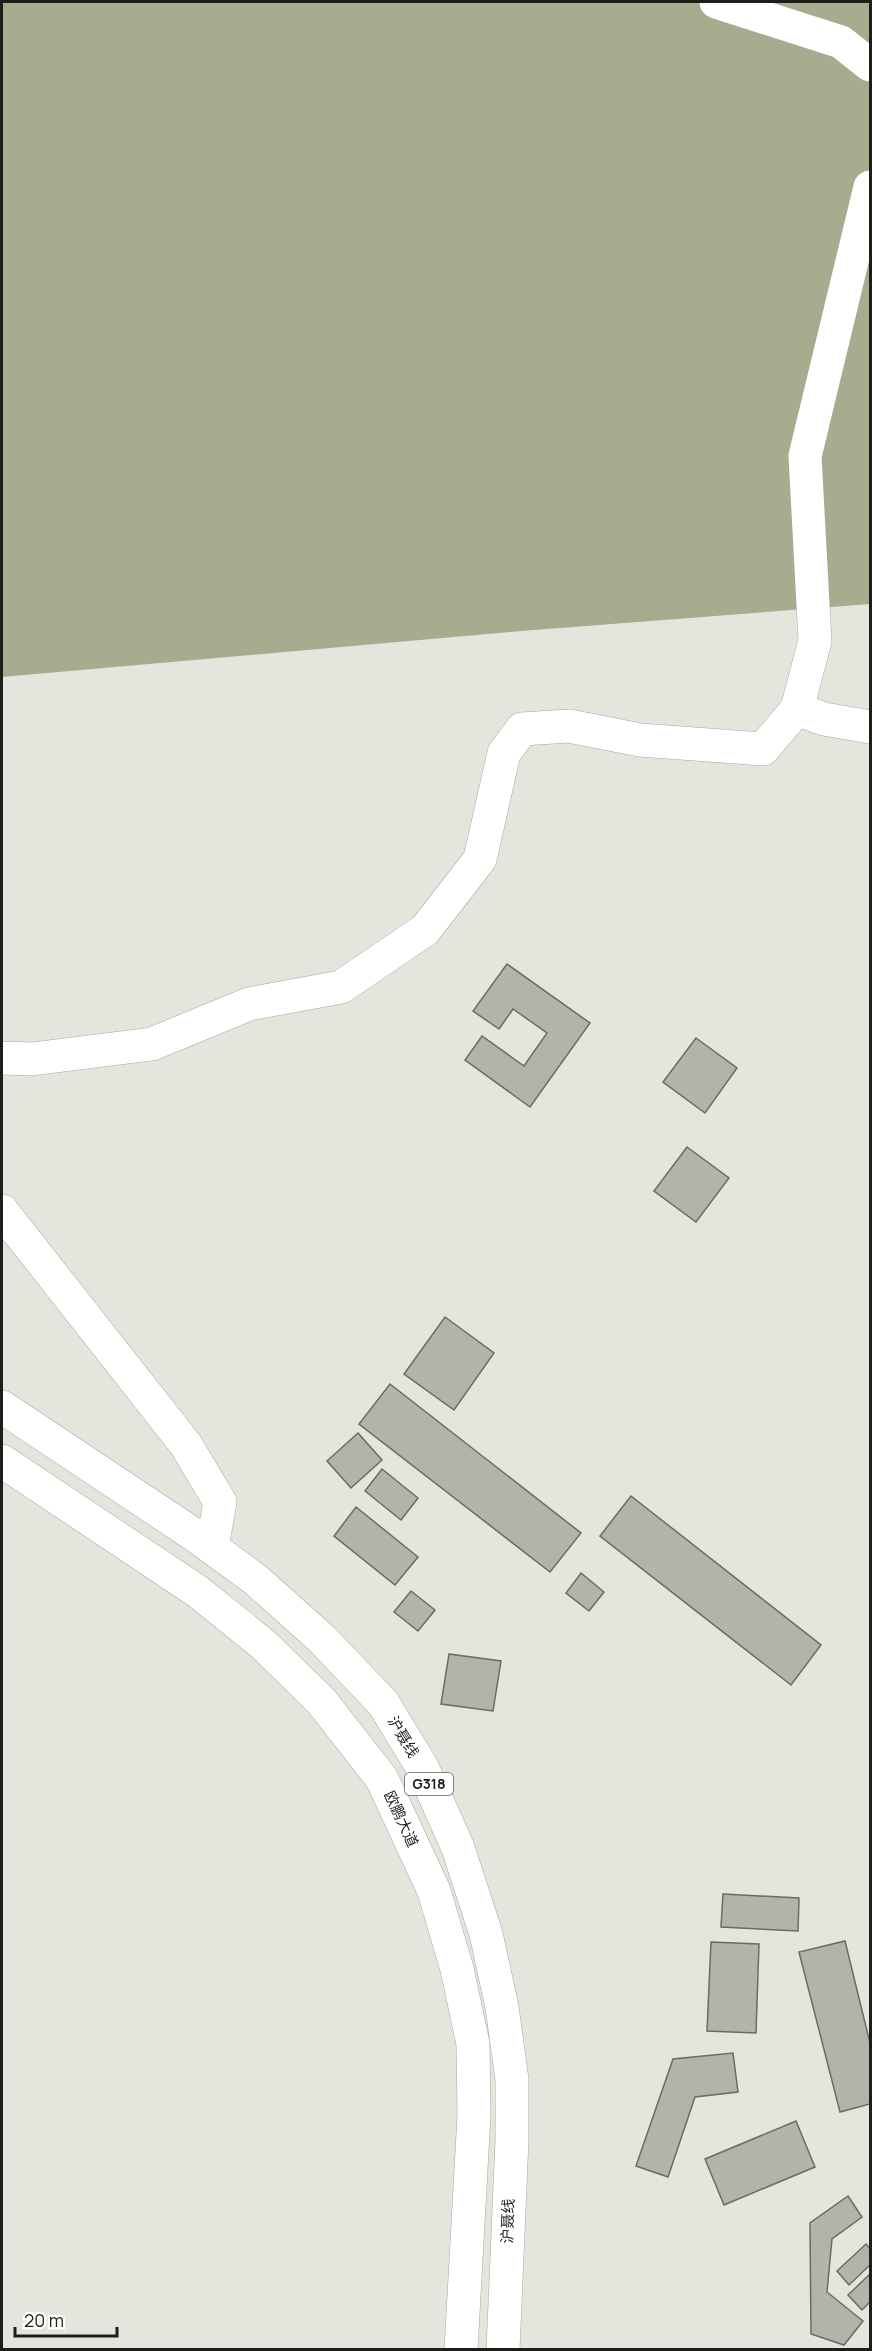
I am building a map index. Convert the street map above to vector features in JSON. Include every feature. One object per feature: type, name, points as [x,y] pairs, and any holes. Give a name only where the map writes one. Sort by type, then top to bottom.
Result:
[{"type":"main road","points":[[716,2],[841,42],[870,65]]},
{"type":"main road","points":[[2,1058],[32,1059],[152,1044],[249,1005],[341,987],[425,930],[480,859],[504,753],[522,729],[569,726],[640,740],[763,749],[797,709],[815,641],[805,456],[870,187]]},
{"type":"main road","points":[[797,709],[824,719],[870,727]]},
{"type":"main road","points":[[2,1211],[186,1445],[220,1502],[212,1547]]},
{"type":"main road","name":"沪聂线","points":[[2,1407],[212,1547],[256,1580],[322,1640],[383,1703],[422,1767],[458,1848],[486,1934],[502,2007],[512,2080],[512,2140],[503,2349]]},
{"type":"main road","name":"欧鹏大道","points":[[2,1461],[197,1592],[264,1645],[322,1702],[382,1779],[434,1891],[458,1969],[473,2044],[474,2115],[461,2349]]},
{"type":"green space","points":[[2,2],[870,2],[870,604],[521,631],[2,677]]},
{"type":"building","points":[[507,964],[590,1023],[530,1107],[465,1060],[482,1036],[524,1066],[547,1033],[513,1009],[499,1029],[473,1011]]},
{"type":"building","points":[[696,1038],[737,1068],[705,1113],[663,1082]]},
{"type":"building","points":[[687,1147],[729,1178],[696,1222],[654,1191]]},
{"type":"building","points":[[445,1317],[494,1353],[454,1410],[404,1374]]},
{"type":"building","points":[[390,1384],[581,1533],[550,1572],[359,1424]]},
{"type":"building","points":[[358,1433],[382,1460],[351,1488],[327,1461]]},
{"type":"building","points":[[382,1469],[418,1498],[401,1520],[365,1491]]},
{"type":"building","points":[[631,1496],[821,1645],[791,1685],[600,1536]]},
{"type":"building","points":[[356,1507],[418,1557],[395,1585],[334,1536]]},
{"type":"building","points":[[581,1573],[604,1592],[589,1611],[566,1593]]},
{"type":"building","points":[[411,1591],[435,1610],[418,1631],[394,1612]]},
{"type":"building","points":[[449,1654],[501,1661],[493,1711],[441,1704]]},
{"type":"building","points":[[723,1894],[799,1898],[798,1931],[721,1927]]},
{"type":"building","points":[[845,1941],[870,2043],[870,2104],[840,2112],[799,1952]]},
{"type":"building","points":[[711,1942],[759,1944],[756,2033],[707,2031]]},
{"type":"building","points":[[733,2053],[738,2092],[695,2097],[668,2177],[636,2166],[673,2059]]},
{"type":"building","points":[[796,2121],[815,2167],[724,2205],[705,2159]]},
{"type":"building","points":[[848,2196],[862,2217],[832,2239],[827,2292],[863,2321],[844,2345],[811,2334],[810,2223]]},
{"type":"building","points":[[866,2244],[870,2249],[870,2265],[849,2285],[837,2271]]},
{"type":"building","points":[[870,2274],[870,2302],[862,2310],[848,2295]]}]
